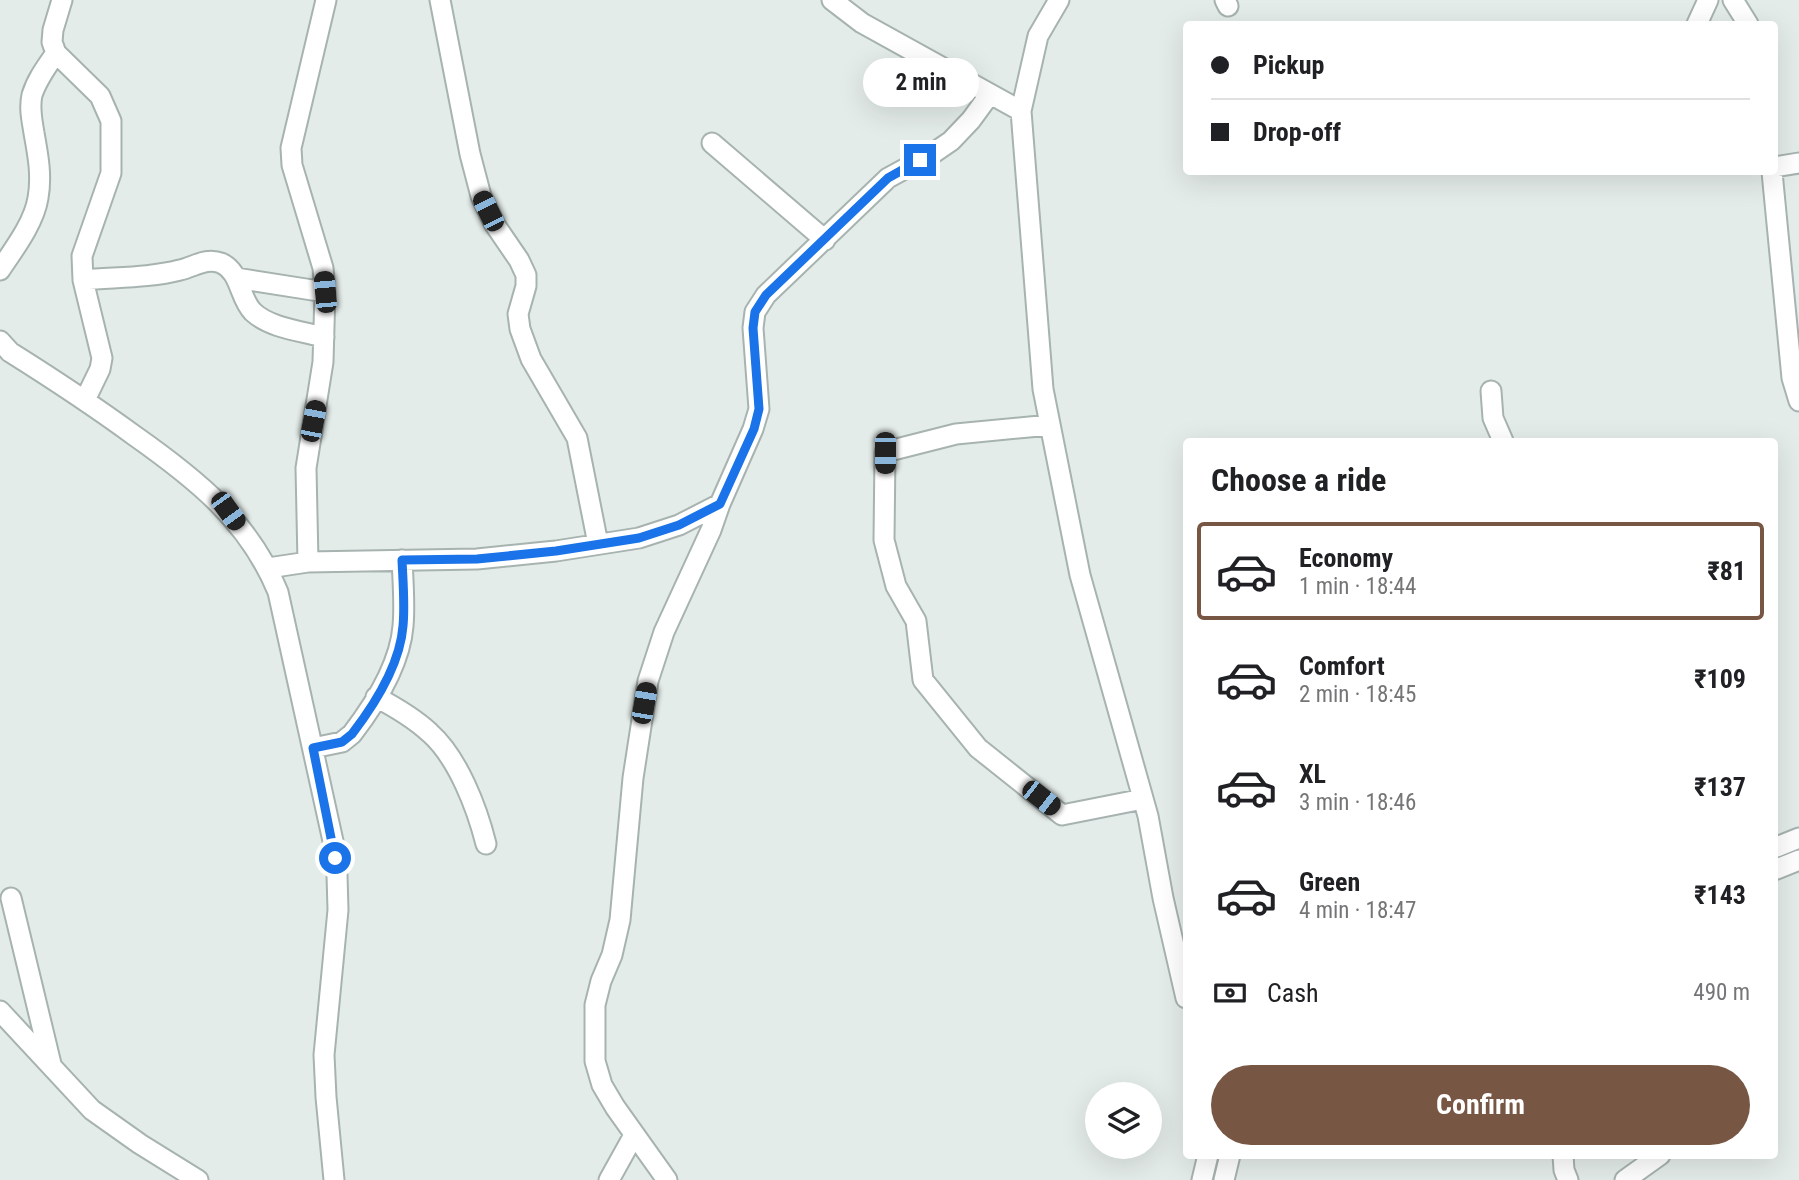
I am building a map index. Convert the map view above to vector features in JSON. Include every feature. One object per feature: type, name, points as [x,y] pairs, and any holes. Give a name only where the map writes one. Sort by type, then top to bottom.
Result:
[{"type":"street","points":[[62,0],[53,30],[52,42],[56,52],[100,96],[111,121],[111,173],[82,256],[83,280],[102,358],[100,369],[85,400]]},
{"type":"street","points":[[307,562],[306,468],[318,395],[325,292],[323,268],[292,165],[291,148],[326,0]]},
{"type":"street","points":[[440,0],[467,140],[481,196],[495,225],[526,275],[526,286],[518,314],[520,329],[531,359],[577,438],[598,544]]},
{"type":"street","points":[[832,0],[862,23],[1021,111]]},
{"type":"street","points":[[1059,0],[1038,36],[1021,111],[1043,389],[1080,575],[1143,799],[1183,985]]},
{"type":"street","points":[[1698,21],[1708,0]]},
{"type":"street","points":[[1733,0],[1746,21]]},
{"type":"street","points":[[0,270],[16,247],[38,202],[39,172],[30,111],[37,81],[56,52]]},
{"type":"street","points":[[667,1180],[602,1085],[595,1061],[595,1005],[612,955],[620,920],[633,778],[648,681],[664,632],[711,530],[754,429],[759,409],[753,328],[755,312],[766,295],[888,178],[951,141],[990,94]]},
{"type":"street","points":[[712,143],[825,240]]},
{"type":"street","points":[[1778,166],[1799,163]]},
{"type":"street","points":[[1773,175],[1791,283],[1792,378],[1799,401]]},
{"type":"street","points":[[83,280],[171,272],[209,261],[220,262],[236,278],[244,301],[262,319],[324,337]]},
{"type":"street","points":[[236,278],[325,292]]},
{"type":"street","points":[[3,349],[85,400],[190,475],[228,511],[268,568],[278,592],[333,841],[337,875],[338,910],[324,1055],[334,1180]]},
{"type":"street","points":[[1491,391],[1493,418],[1502,438]]},
{"type":"street","points":[[1050,425],[956,434],[885,453],[884,540],[896,586],[916,621],[923,680],[978,748],[1062,815],[1143,799]]},
{"type":"street","points":[[268,568],[307,562],[477,559],[598,544],[639,538],[679,525],[720,504]]},
{"type":"street","points":[[313,748],[342,742],[352,734],[392,668],[400,649],[403,625],[402,560]]},
{"type":"street","points":[[376,697],[430,733],[446,751],[480,819],[486,844]]},
{"type":"street","points":[[1778,846],[1799,838]]},
{"type":"street","points":[[1778,868],[1799,860]]},
{"type":"street","points":[[11,898],[52,1069]]},
{"type":"street","points":[[0,1011],[92,1110],[193,1179]]},
{"type":"street","points":[[609,1180],[634,1135]]},
{"type":"street","points":[[1202,1180],[1207,1159]]},
{"type":"street","points":[[1224,1180],[1229,1159]]},
{"type":"street","points":[[1563,1159],[1568,1180]]},
{"type":"street","points":[[1625,1180],[1654,1159]]},
{"type":"route","points":[[335,858],[313,748],[342,742],[352,734],[392,668],[400,649],[403,625],[402,560],[477,559],[556,551],[639,538],[679,525],[720,504],[754,429],[759,409],[753,328],[755,312],[766,295],[888,178],[920,160]]}]
